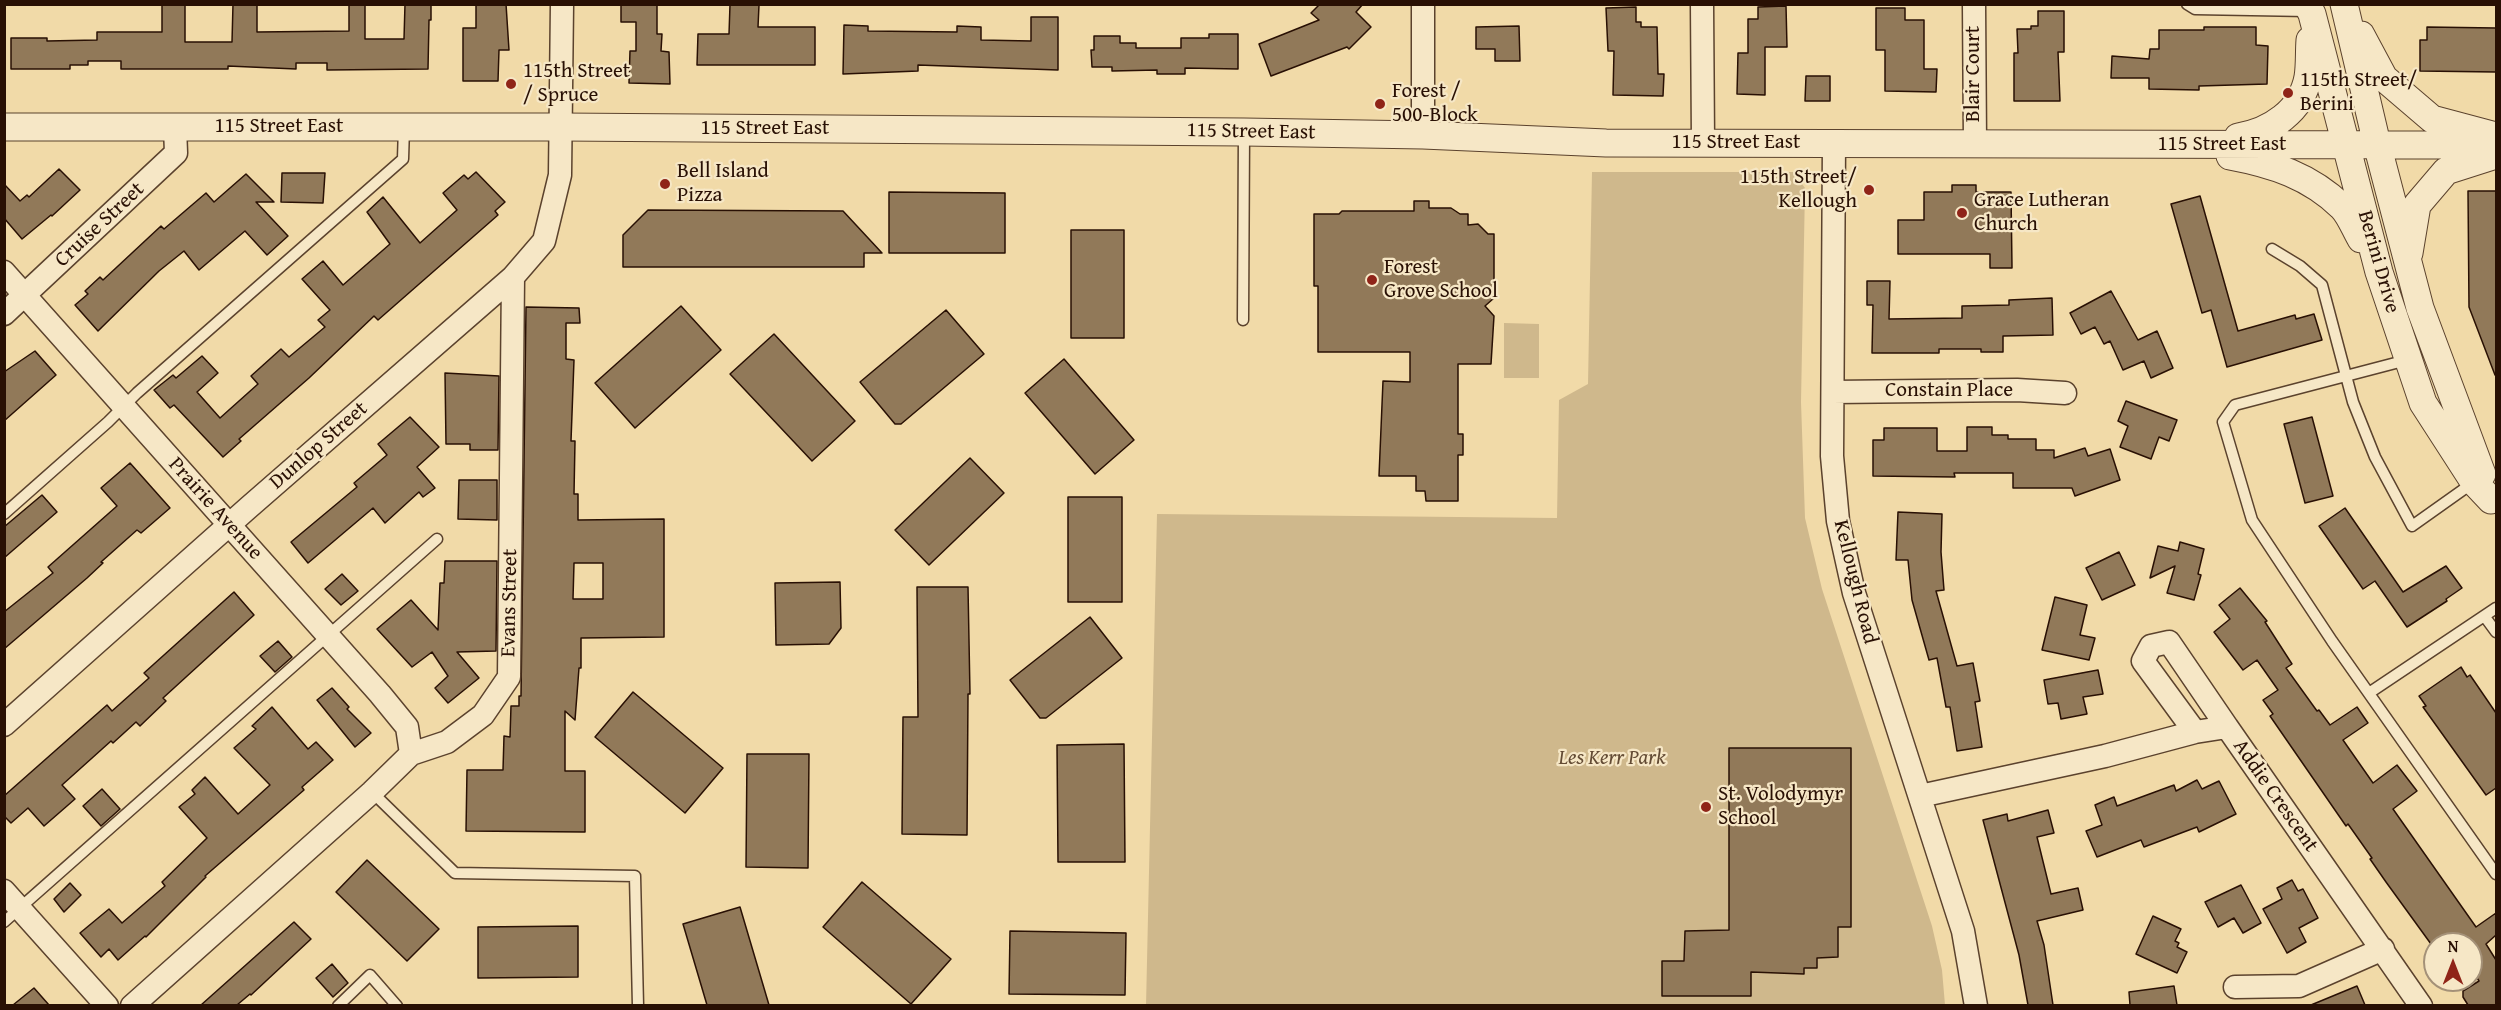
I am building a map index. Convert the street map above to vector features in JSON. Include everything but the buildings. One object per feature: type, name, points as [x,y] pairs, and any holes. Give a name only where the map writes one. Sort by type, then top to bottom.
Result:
[{"type":"street","name":"Dunlop Street","points":[[4,725],[513,277],[544,241],[560,175],[562,4]]},
{"type":"street","points":[[1423,4],[1423,135]]},
{"type":"street","points":[[1702,4],[1703,142]]},
{"type":"street","name":"Blair Court","points":[[1974,4],[1974,143]]},
{"type":"street","points":[[2345,4],[2384,78],[2432,119],[2496,136]]},
{"type":"street","name":"Berini Drive","points":[[2345,4],[2377,144],[2420,308],[2487,498]]},
{"type":"street","points":[[2181,145],[2243,136],[2266,130],[2285,117],[2300,98],[2308,79],[2309,10]]},
{"type":"street","name":"Berini Drive","points":[[2309,10],[2379,272],[2422,403],[2487,498]]},
{"type":"street","name":"115 Street East","points":[[4,127],[561,127],[1244,132],[1423,135],[1606,143],[2496,145]]},
{"type":"street","name":"Cruise Street","points":[[4,314],[176,153],[175,127]]},
{"type":"street","name":"Kellough Road","points":[[1834,143],[1832,456],[1838,521],[1854,593],[1963,931],[1976,1005]]},
{"type":"street","points":[[2181,145],[2263,162],[2296,174],[2343,208],[2379,272]]},
{"type":"street","points":[[2408,260],[2417,205],[2446,171],[2496,155]]},
{"type":"street","name":"Prairie Avenue","points":[[4,272],[407,727],[411,754]]},
{"type":"street","name":"Evans Street","points":[[132,1005],[372,792],[411,754],[447,742],[483,715],[509,677],[513,277]]},
{"type":"street","name":"Constain Place","points":[[1833,392],[2017,390],[2065,393]]},
{"type":"street","points":[[2195,732],[2143,661],[2151,646],[2169,642],[2227,727]]},
{"type":"street","name":"Addie Crescent","points":[[1920,796],[2105,756],[2195,732],[2227,727],[2421,1005]]},
{"type":"street","points":[[4,891],[12,916],[108,1005]]},
{"type":"street","points":[[2235,987],[2299,986],[2383,949]]},
{"type":"lane","points":[[2187,4],[2195,9],[2309,10]]},
{"type":"lane","points":[[4,514],[403,159],[404,127]]},
{"type":"lane","points":[[1243,320],[1244,132]]},
{"type":"lane","points":[[2272,249],[2300,266],[2322,285],[2344,376],[2375,457],[2412,526],[2487,498]]},
{"type":"lane","points":[[2407,360],[2235,405],[2223,422],[2252,520],[2369,693],[2496,874]]},
{"type":"lane","points":[[12,916],[437,539]]},
{"type":"lane","points":[[2369,693],[2486,617],[2496,608]]},
{"type":"lane","points":[[2486,617],[2496,632]]},
{"type":"lane","points":[[372,792],[455,873],[635,876],[638,1005]]},
{"type":"lane","points":[[338,1005],[370,975],[397,1005]]},
{"type":"green space","name":"Les Kerr Park","points":[[1592,172],[1793,172],[1805,188],[1801,402],[1805,518],[1822,589],[1932,926],[1942,970],[1945,1005],[1146,1006],[1157,514],[1557,518],[1559,400],[1588,384]]},
{"type":"green space","points":[[1504,323],[1539,324],[1539,378],[1504,378]]},
{"type":"place","name":"115th Street / Spruce","points":[[511,84]]},
{"type":"place","name":"115th Street/ Berini","points":[[2288,93]]},
{"type":"place","name":"Forest / 500-Block","points":[[1380,104]]},
{"type":"place","name":"Bell Island Pizza","points":[[665,184]]},
{"type":"place","name":"115th Street/ Kellough","points":[[1869,190]]},
{"type":"place","name":"Grace Lutheran Church","points":[[1962,213]]},
{"type":"place","name":"Forest Grove School","points":[[1372,280]]},
{"type":"place","name":"St. Volodymyr School","points":[[1706,807]]}]
